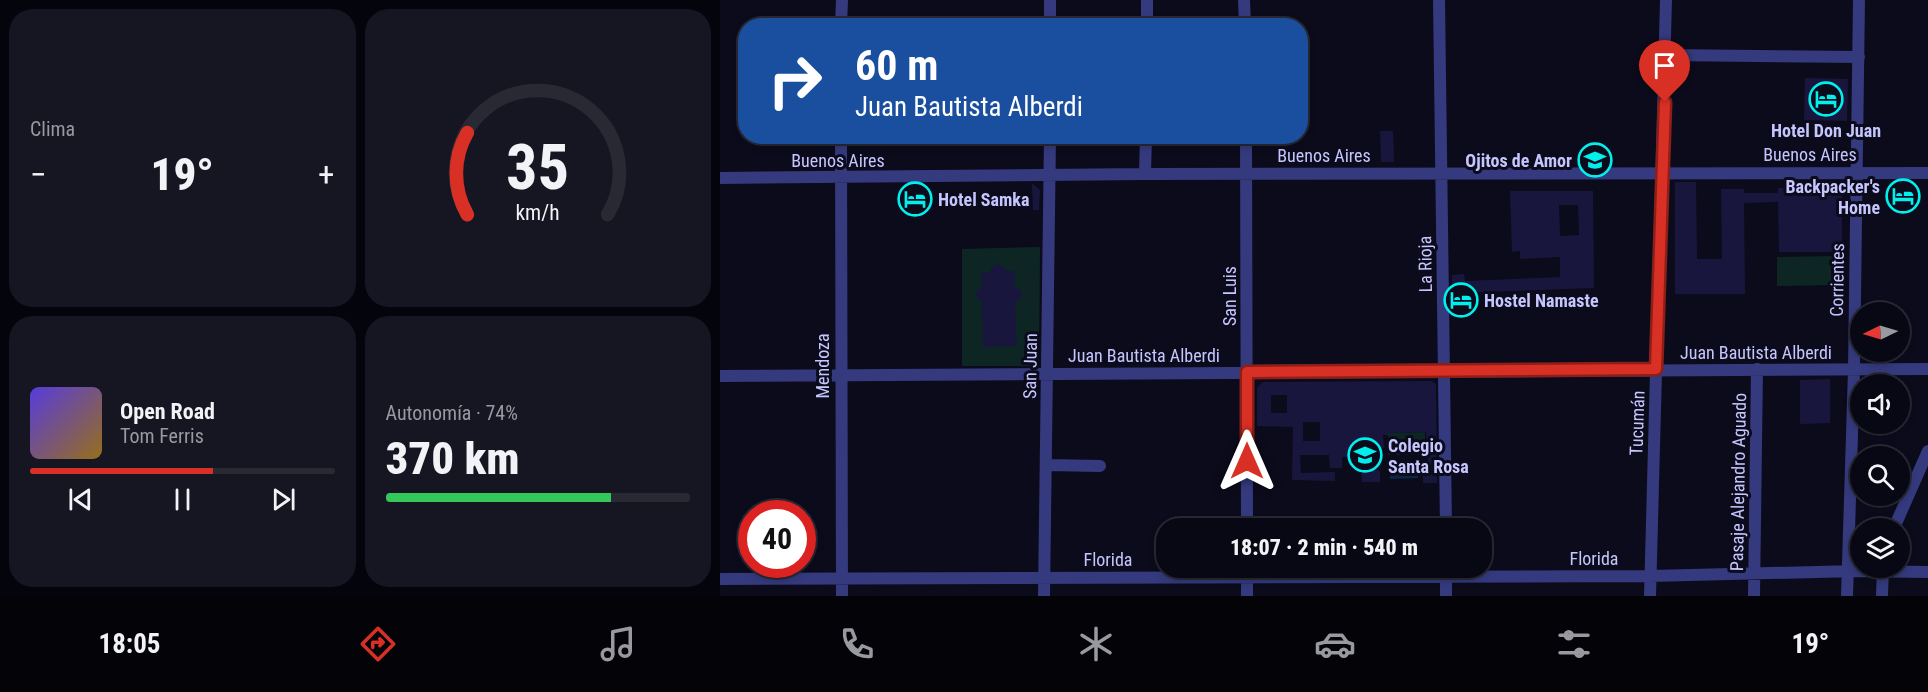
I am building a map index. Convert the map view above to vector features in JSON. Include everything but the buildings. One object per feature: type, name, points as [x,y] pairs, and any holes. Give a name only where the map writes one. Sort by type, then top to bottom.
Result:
[{"type":"street","points":[[842,0],[842,18]]},
{"type":"street","points":[[1050,0],[1050,18]]},
{"type":"street","points":[[1147,0],[1147,18]]},
{"type":"street","points":[[1244,0],[1245,18]]},
{"type":"street","name":"La Rioja","points":[[1439,0],[1446,518]]},
{"type":"street","name":"Tucumán","points":[[1650,596],[1666,0]]},
{"type":"street","name":"Corrientes","points":[[1852,518],[1859,0]]},
{"type":"street","points":[[1666,55],[1859,57]]},
{"type":"street","name":"Mendoza","points":[[841,144],[842,596]]},
{"type":"street","name":"San Juan","points":[[1044,596],[1050,144]]},
{"type":"street","points":[[1145,174],[1146,144]]},
{"type":"street","name":"San Luis","points":[[1246,144],[1247,518]]},
{"type":"street","name":"Buenos Aires","points":[[720,178],[1663,171],[1928,173]]},
{"type":"street","name":"Pasaje Alejandro Aguado","points":[[1754,596],[1757,369]]},
{"type":"street","name":"Juan Bautista Alberdi","points":[[720,376],[1928,369]]},
{"type":"street","points":[[1898,518],[1928,451]]},
{"type":"street","points":[[1047,465],[1100,465]]},
{"type":"street","points":[[1915,478],[1928,478]]},
{"type":"street","name":"Florida","points":[[1492,573],[1650,576],[1850,571]]},
{"type":"street","name":"Florida","points":[[1910,571],[1928,572]]},
{"type":"street","name":"Florida","points":[[720,579],[1156,574]]},
{"type":"street","name":"Corrientes","points":[[1847,596],[1850,577]]},
{"type":"street","points":[[1247,578],[1247,596]]},
{"type":"street","points":[[1446,578],[1446,596]]},
{"type":"street","points":[[1881,578],[1882,596]]},
{"type":"green space","points":[[1040,247],[1039,362],[1035,366],[962,366],[962,249]]},
{"type":"green space","points":[[1834,256],[1834,285],[1777,286],[1777,257]]},
{"type":"green space","points":[[1425,432],[1425,455],[1388,455],[1388,433]]},
{"type":"water","points":[[1418,463],[1418,478],[1390,479],[1390,464]]},
{"type":"place","name":"Hotel Don Juan","points":[[1826,99]]},
{"type":"place","name":"Ojitos de Amor","points":[[1595,160]]},
{"type":"place","name":"Backpacker's Home","points":[[1903,196]]},
{"type":"place","name":"Hotel Samka","points":[[915,199]]},
{"type":"place","name":"Hostel Namaste","points":[[1461,300]]},
{"type":"place","name":"Colegio Santa Rosa","points":[[1365,455]]},
{"type":"route","points":[[1247,461],[1247,372],[1656,369],[1665,102]]}]
